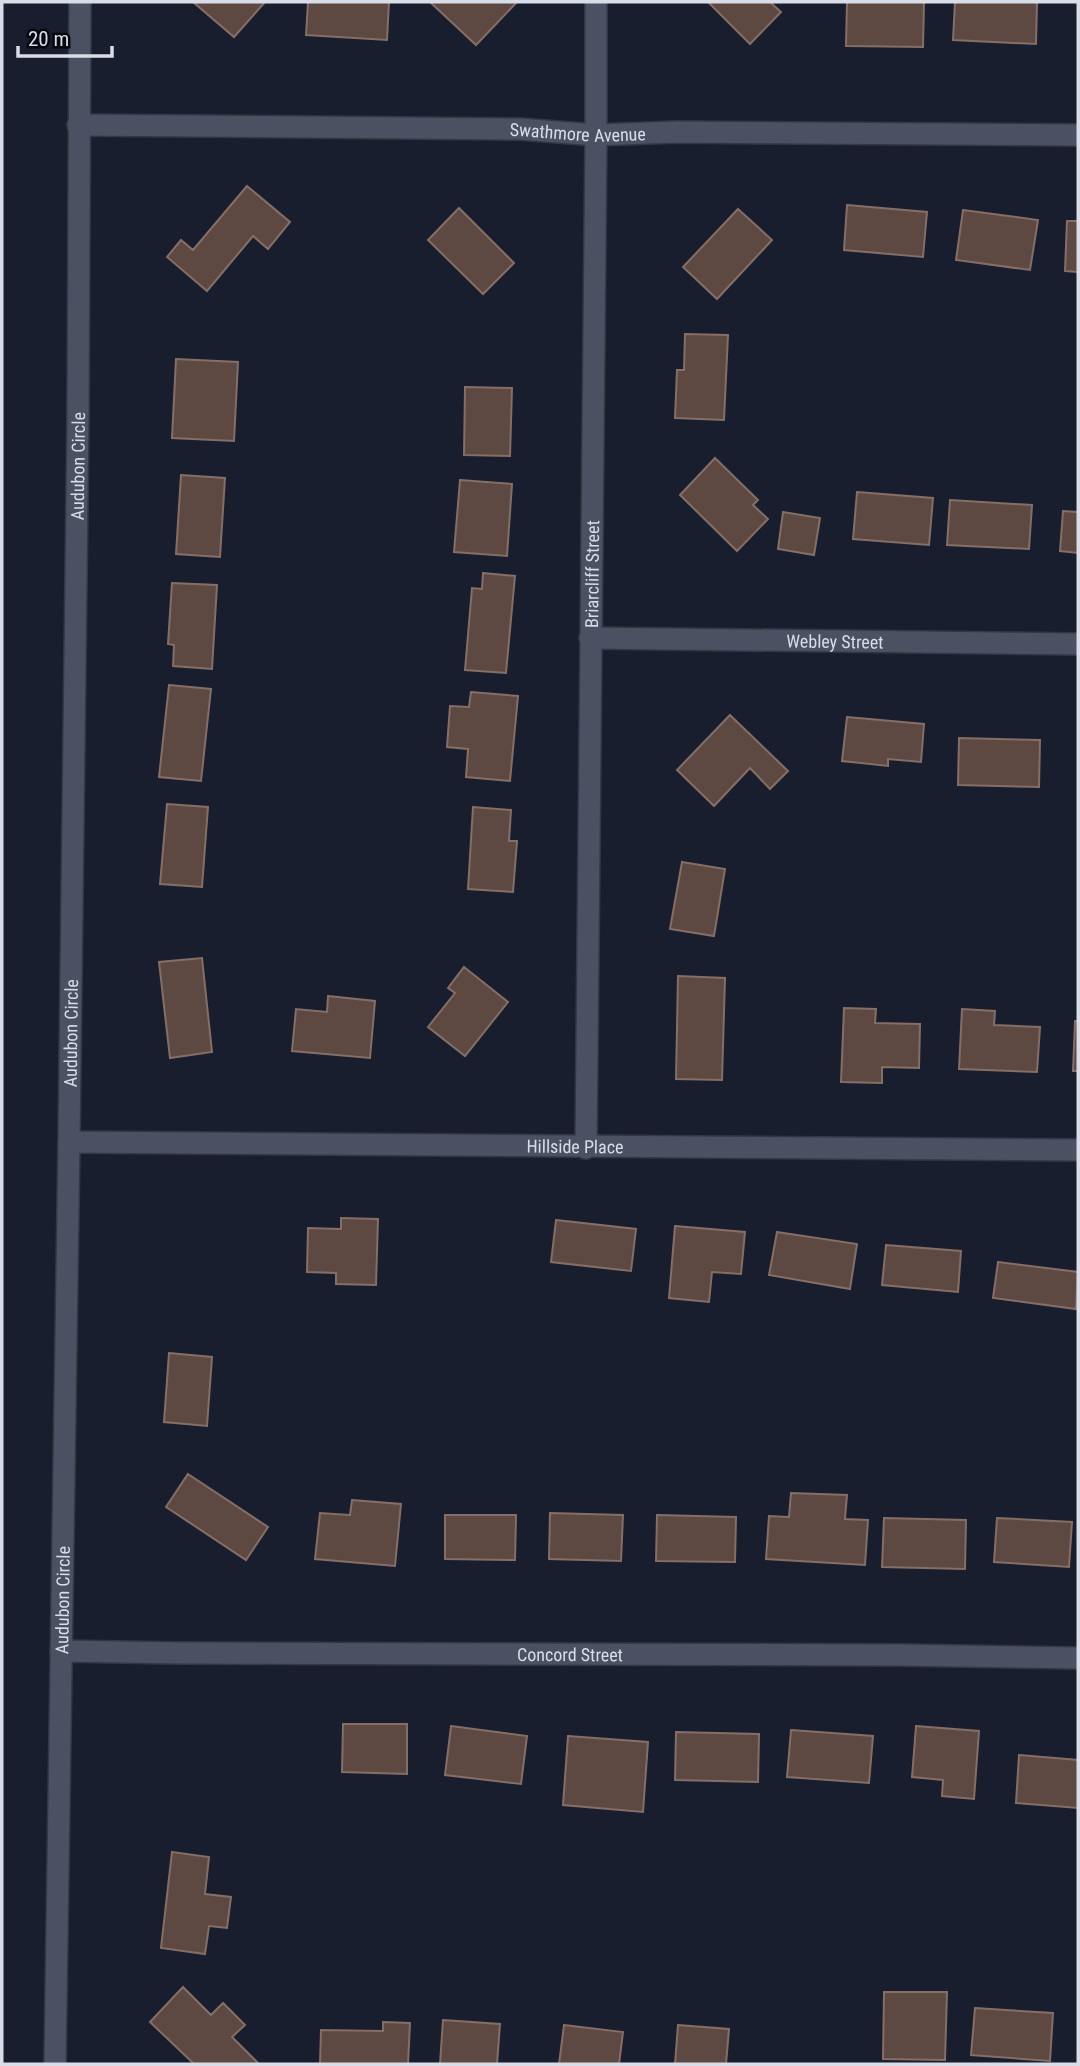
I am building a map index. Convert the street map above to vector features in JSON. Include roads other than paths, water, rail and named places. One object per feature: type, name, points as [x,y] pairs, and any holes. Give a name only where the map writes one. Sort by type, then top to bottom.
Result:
[{"type":"street","name":"Audubon Circle","points":[[54,2064],[69,1143],[80,2]]},
{"type":"street","name":"Briarcliff Street","points":[[586,1148],[596,2]]},
{"type":"street","name":"Swathmore Avenue","points":[[78,125],[519,129],[596,135],[690,132],[1078,135]]},
{"type":"street","name":"Webley Street","points":[[590,638],[1078,644]]},
{"type":"street","name":"Hillside Place","points":[[69,1143],[1078,1150]]},
{"type":"street","name":"Concord Street","points":[[61,1651],[1078,1658]]}]
